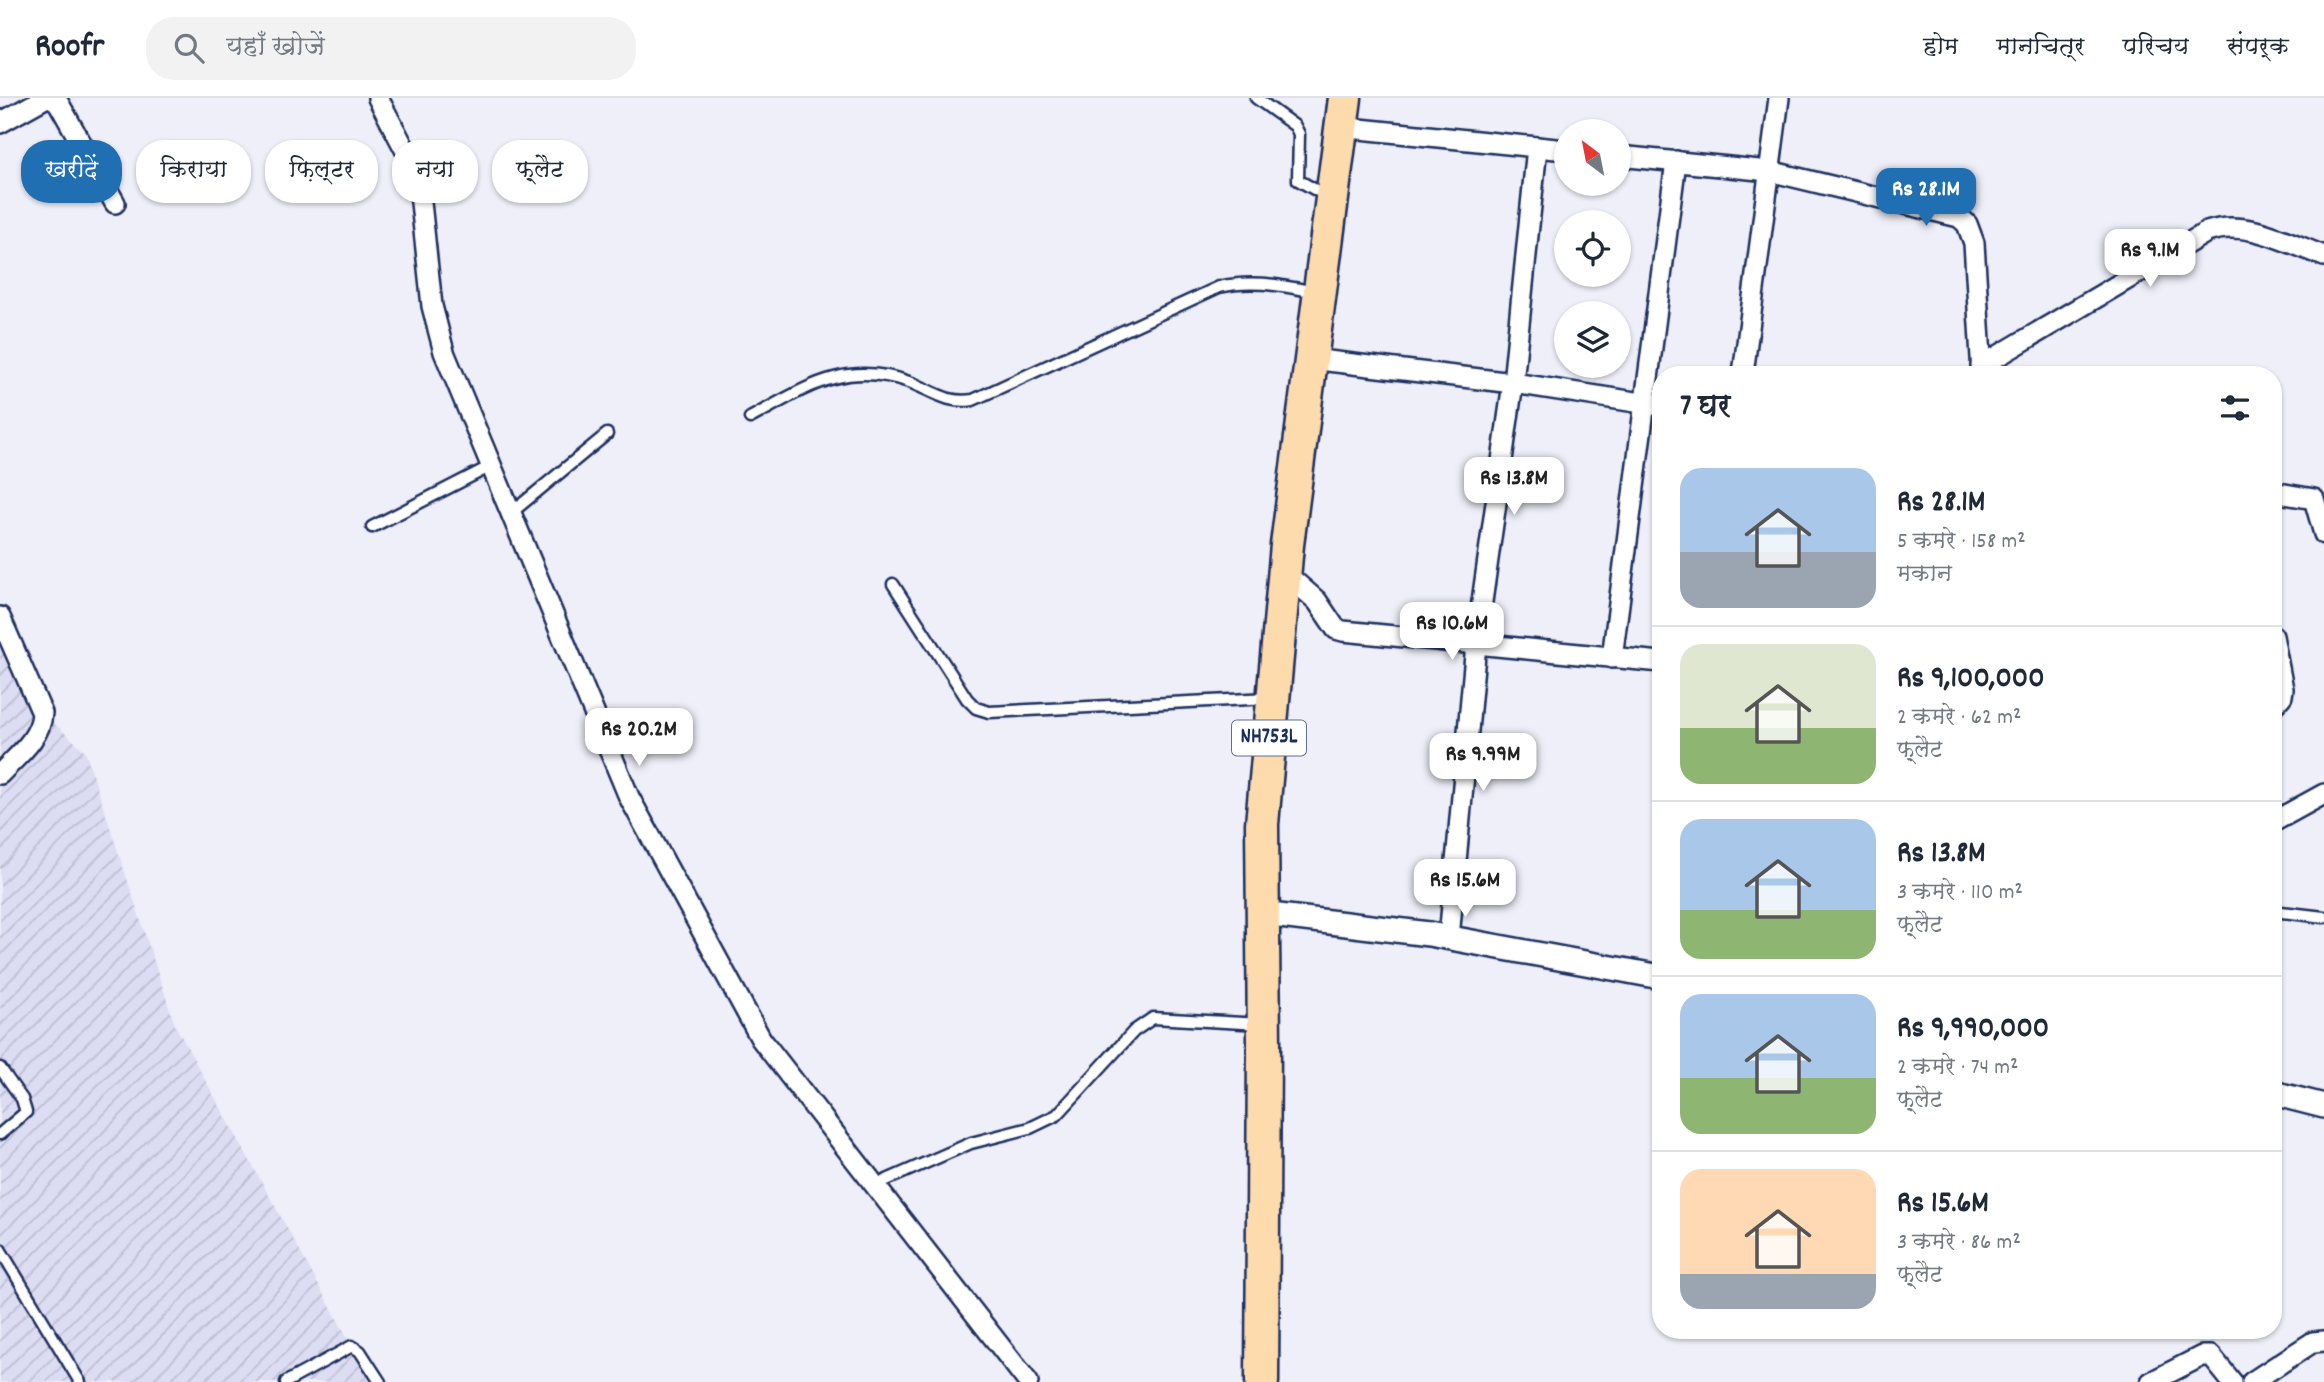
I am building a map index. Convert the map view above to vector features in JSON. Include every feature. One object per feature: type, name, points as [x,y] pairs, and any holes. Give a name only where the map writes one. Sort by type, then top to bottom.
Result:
[{"type":"highway","name":"NH753L","points":[[1262,1382],[1262,824],[1284,573],[1343,113]]},
{"type":"street","points":[[0,123],[45,98]]},
{"type":"street","points":[[52,98],[58,102],[79,140]]},
{"type":"street","points":[[378,98],[418,174],[436,326],[491,467],[629,797],[761,1039],[1028,1382]]},
{"type":"street","points":[[1744,366],[1779,98]]},
{"type":"street","points":[[1343,113],[1554,149]]},
{"type":"street","points":[[1449,938],[1476,644],[1513,383],[1537,147]]},
{"type":"street","points":[[1631,157],[1769,170],[1959,217],[1967,224],[1974,243],[1982,366]]},
{"type":"street","points":[[1657,366],[1676,162]]},
{"type":"street","points":[[1989,366],[2221,226],[2248,229],[2322,253]]},
{"type":"street","points":[[1311,359],[1513,383],[1652,404]]},
{"type":"street","points":[[1612,658],[1652,410]]},
{"type":"street","points":[[2282,494],[2314,499],[2324,534]]},
{"type":"street","points":[[1284,573],[1317,601],[1336,629],[1343,631],[1652,661]]},
{"type":"street","points":[[0,617],[42,713],[36,735],[0,774]]},
{"type":"street","points":[[2282,817],[2324,794]]},
{"type":"street","points":[[1262,914],[1449,938],[1652,975]]},
{"type":"street","points":[[2282,1095],[2324,1106]]},
{"type":"street","points":[[2252,1382],[2314,1342],[2324,1341]]},
{"type":"street","points":[[2151,1382],[2202,1356],[2211,1356],[2232,1382]]},
{"type":"lane","points":[[1256,98],[1295,126],[1299,134],[1298,180],[1331,199]]},
{"type":"lane","points":[[750,418],[815,382],[847,374],[894,377],[945,400],[973,400],[1219,287],[1241,282],[1262,283],[1319,293]]},
{"type":"lane","points":[[511,513],[607,434]]},
{"type":"lane","points":[[372,527],[491,467]]},
{"type":"lane","points":[[893,584],[967,699],[976,708],[989,712],[1273,698]]},
{"type":"lane","points":[[2282,912],[2324,918]]},
{"type":"lane","points":[[873,1186],[971,1143],[1030,1128],[1057,1115],[1134,1031],[1153,1018],[1264,1024]]},
{"type":"lane","points":[[0,1068],[22,1099],[26,1112],[0,1134]]},
{"type":"lane","points":[[0,1249],[80,1382]]},
{"type":"lane","points":[[286,1382],[352,1346],[360,1350],[380,1382]]},
{"type":"shaded area","points":[[0,646],[28,700],[85,751],[175,1025],[372,1382],[0,1382]]}]
